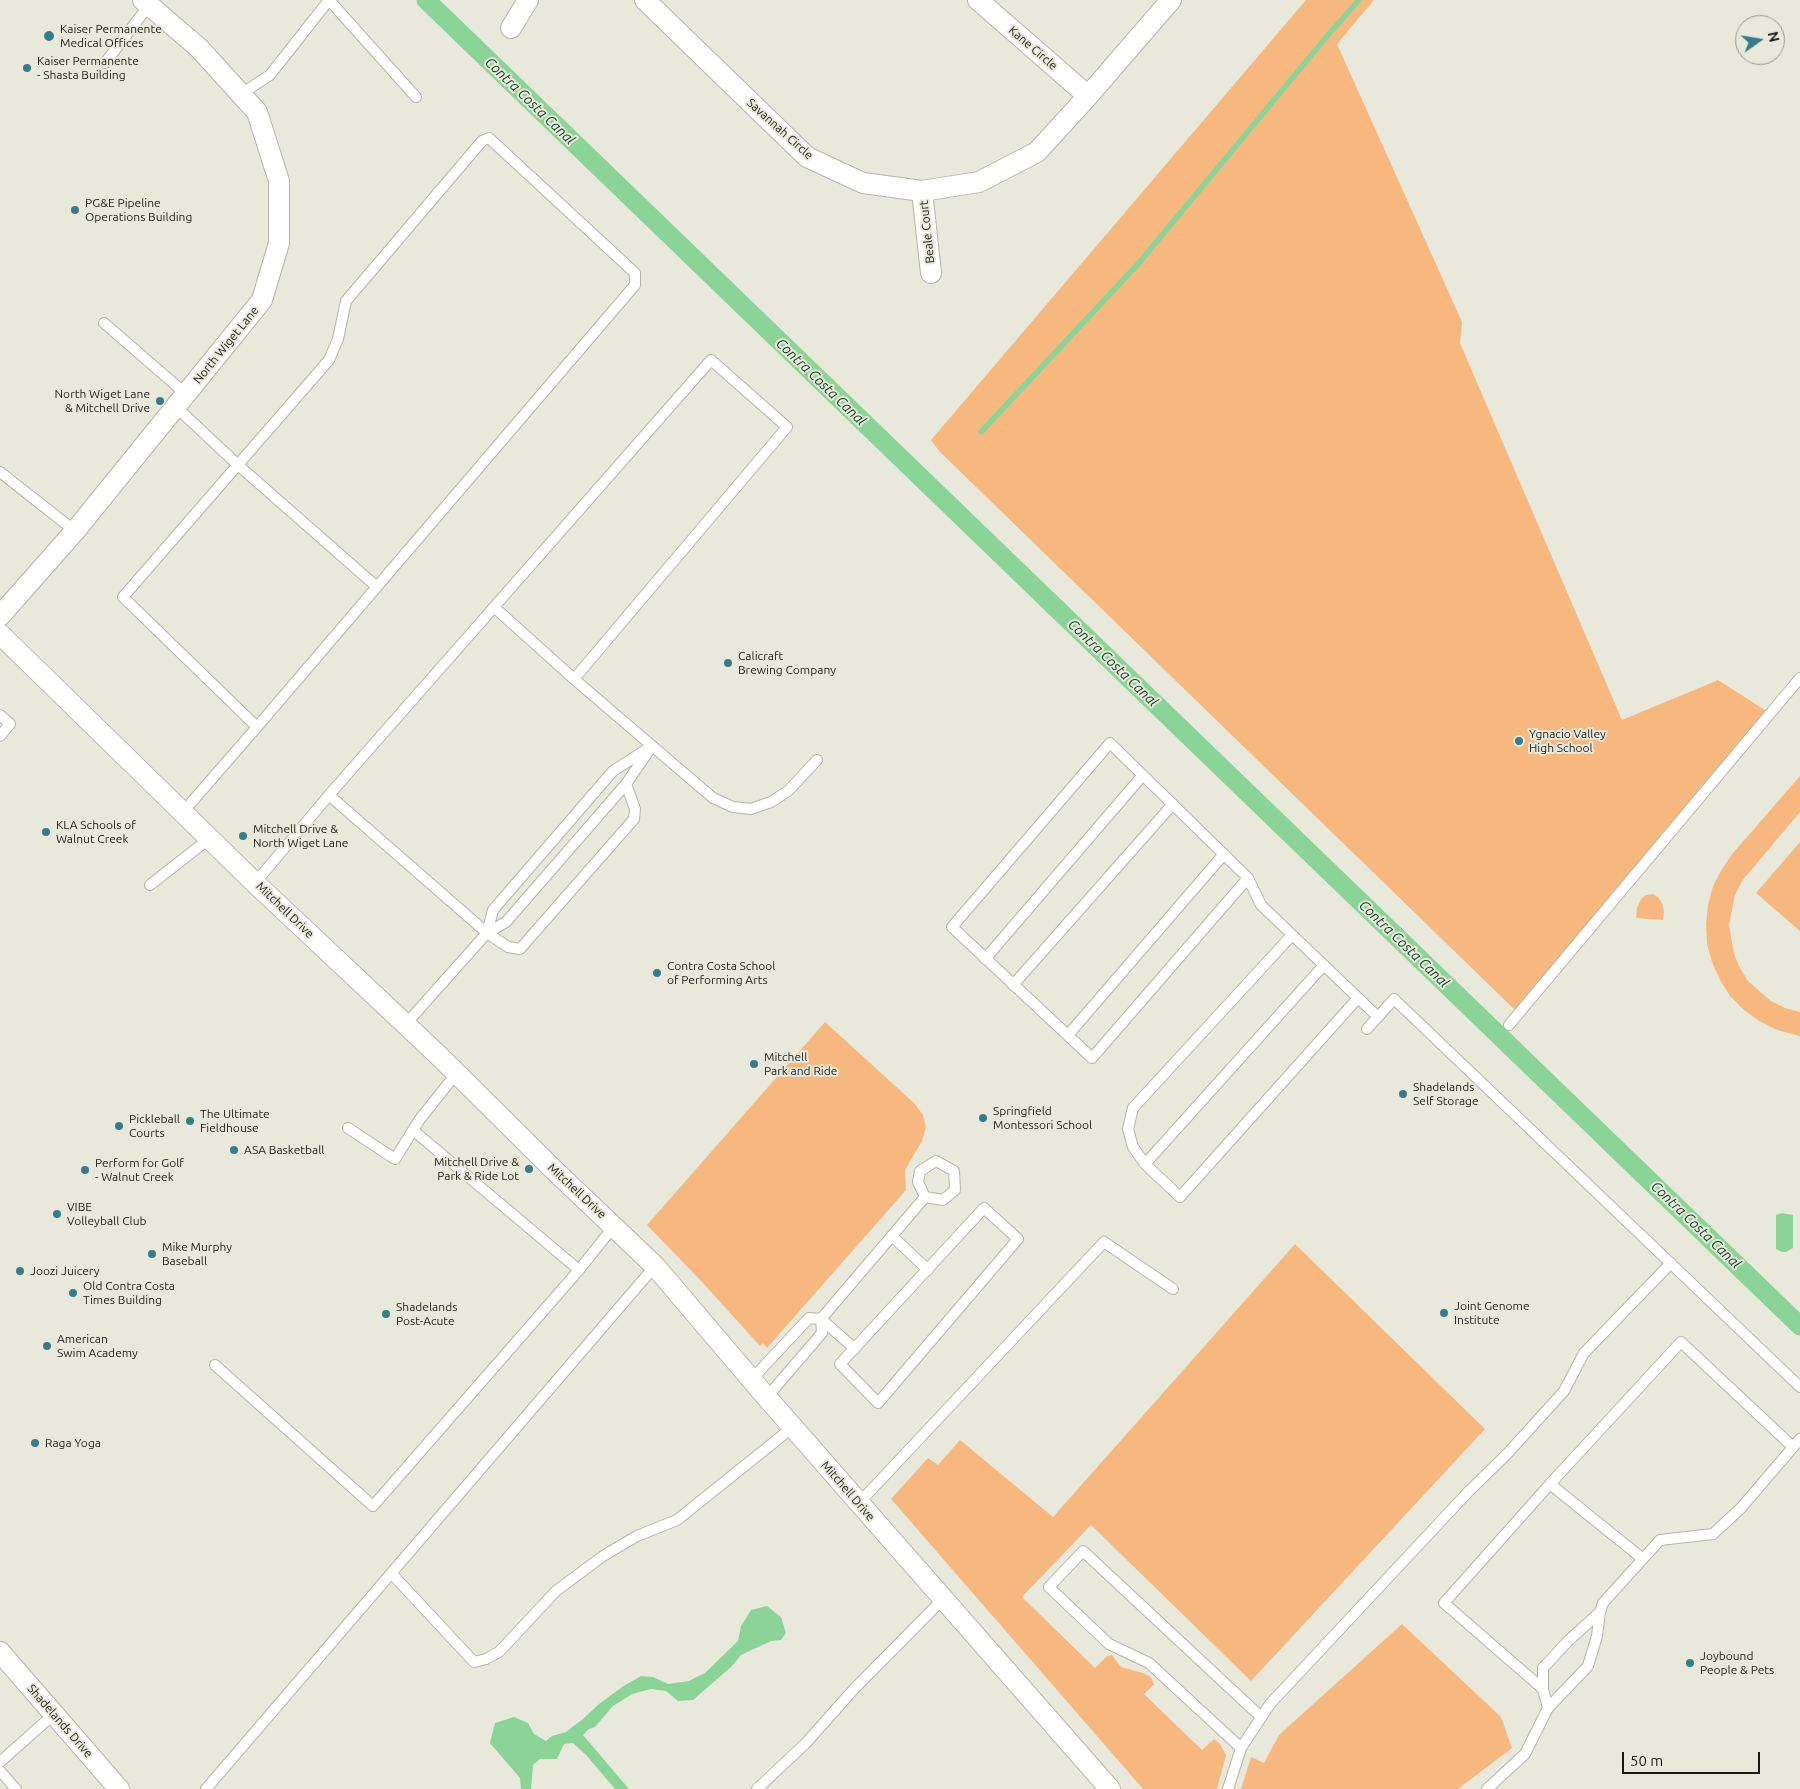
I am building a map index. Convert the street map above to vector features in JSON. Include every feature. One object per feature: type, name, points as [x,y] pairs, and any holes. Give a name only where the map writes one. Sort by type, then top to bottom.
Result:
[{"type":"street","points":[[511,28],[528,0]]},
{"type":"street","name":"Savannah Circle","points":[[645,0],[807,157],[863,183],[922,191],[979,182],[1037,152],[1171,0]]},
{"type":"street","name":"Kane Circle","points":[[978,0],[1088,96]]},
{"type":"street","name":"North Wiget Lane","points":[[0,616],[75,531],[262,300],[278,243],[279,181],[257,112],[200,48],[146,3]]},
{"type":"street","name":"Beale Court","points":[[922,191],[931,273]]},
{"type":"street","name":"Mitchell Drive","points":[[0,634],[655,1266],[859,1503],[1110,1789]]},
{"type":"street","name":"Shadelands Drive","points":[[1,1657],[54,1714],[119,1789]]},
{"type":"lane","points":[[241,94],[270,75],[329,0],[416,97]]},
{"type":"lane","points":[[105,63],[146,3]]},
{"type":"lane","points":[[183,812],[257,727],[635,286],[635,273],[489,138],[482,141],[346,301],[338,339],[329,360],[123,598],[257,727]]},
{"type":"lane","points":[[104,323],[181,401],[238,465],[377,587]]},
{"type":"lane","points":[[256,883],[329,795],[711,360],[787,427],[574,679]]},
{"type":"lane","points":[[0,472],[75,531]]},
{"type":"lane","points":[[494,607],[574,679],[713,798],[733,806],[751,809],[771,802],[788,791],[818,760]]},
{"type":"lane","points":[[1509,1025],[1800,678]]},
{"type":"lane","points":[[0,715],[10,724],[0,736]]},
{"type":"lane","points":[[1248,878],[1092,1058],[952,928],[1110,743],[1248,878],[1261,905],[1378,1017]]},
{"type":"lane","points":[[405,1025],[487,933],[506,922],[626,784],[652,746]]},
{"type":"lane","points":[[487,933],[493,910],[613,771],[652,746]]},
{"type":"lane","points":[[985,959],[1143,774]]},
{"type":"lane","points":[[329,795],[487,933],[508,947],[520,949],[634,818],[635,809],[626,784]]},
{"type":"lane","points":[[1014,985],[1173,804]]},
{"type":"lane","points":[[150,885],[210,838]]},
{"type":"lane","points":[[1068,1035],[1224,854]]},
{"type":"lane","points":[[1292,935],[1133,1108],[1128,1129],[1133,1147],[1145,1164],[1180,1198],[1358,998]]},
{"type":"lane","points":[[1145,1164],[1324,965]]},
{"type":"lane","points":[[1368,1029],[1394,999],[1800,1387]]},
{"type":"lane","points":[[348,1128],[395,1159],[420,1119],[456,1074]]},
{"type":"lane","points":[[414,1131],[579,1270]]},
{"type":"lane","points":[[767,1397],[822,1333],[821,1319],[925,1197]]},
{"type":"lane","points":[[984,1208],[1018,1239],[878,1403],[840,1364],[855,1349],[984,1208]]},
{"type":"lane","points":[[215,1365],[373,1506],[579,1270],[614,1226]]},
{"type":"lane","points":[[892,1236],[928,1270]]},
{"type":"lane","points":[[859,1503],[1104,1242],[1173,1289]]},
{"type":"lane","points":[[1228,1789],[1241,1748],[1270,1704],[1508,1453],[1564,1391],[1584,1353],[1671,1263]]},
{"type":"lane","points":[[206,1789],[655,1266]]},
{"type":"lane","points":[[752,1379],[809,1318],[821,1319],[855,1349]]},
{"type":"lane","points":[[1543,1689],[1444,1603],[1550,1484],[1682,1342],[1793,1447]]},
{"type":"lane","points":[[392,1574],[474,1662],[486,1659],[499,1652],[556,1591],[603,1556],[637,1536],[677,1520],[793,1427]]},
{"type":"lane","points":[[1487,1789],[1526,1754],[1548,1708],[1588,1666],[1597,1636],[1600,1612],[1604,1603],[1642,1558],[1660,1540],[1713,1534],[1741,1508],[1800,1439]]},
{"type":"lane","points":[[1550,1484],[1642,1558]]},
{"type":"lane","points":[[1241,1748],[1149,1663],[1109,1644],[1049,1587],[1083,1551],[1261,1717]]},
{"type":"lane","points":[[757,1789],[806,1743],[854,1689],[943,1599]]},
{"type":"lane","points":[[1548,1708],[1543,1689],[1543,1668],[1600,1612]]},
{"type":"lane","points":[[0,1762],[54,1714]]},
{"type":"lane","points":[[0,1771],[16,1789]]},
{"type":"shaded area","points":[[1306,0],[1374,0],[1337,44],[1462,322],[1460,343],[1622,720],[1718,680],[1768,712],[1516,1011],[939,451],[931,440]]},
{"type":"shaded area","points":[[1800,776],[1800,812],[1742,881],[1735,895],[1729,925],[1734,954],[1748,981],[1771,1001],[1785,1008],[1800,1012],[1800,1036],[1777,1030],[1759,1021],[1730,996],[1712,962],[1707,944],[1706,924],[1713,886],[1722,869],[1733,853]]},
{"type":"shaded area","points":[[1800,842],[1800,931],[1756,893]]},
{"type":"shaded area","points":[[1653,894],[1662,903],[1664,911],[1663,920],[1636,918],[1637,908],[1641,899],[1646,895]]},
{"type":"shaded area","points":[[825,1022],[914,1103],[923,1115],[926,1127],[922,1141],[905,1170],[906,1190],[767,1348],[763,1343],[760,1346],[647,1225]]},
{"type":"shaded area","points":[[1782,1213],[1793,1215],[1793,1248],[1786,1252],[1776,1249],[1776,1215]]},
{"type":"shaded area","points":[[1295,1244],[1485,1429],[1251,1681],[1091,1525],[1022,1597],[1095,1668],[1107,1656],[1112,1655],[1121,1667],[1151,1677],[1154,1684],[1144,1694],[1202,1750],[1214,1739],[1220,1744],[1226,1755],[1217,1789],[1143,1789],[891,1499],[928,1458],[938,1465],[960,1440],[1053,1517]]},
{"type":"shaded area","points":[[767,1606],[781,1617],[786,1633],[781,1640],[771,1641],[741,1655],[731,1667],[693,1700],[678,1701],[666,1691],[651,1689],[632,1694],[613,1706],[595,1727],[589,1729],[583,1735],[629,1789],[615,1789],[586,1755],[573,1743],[564,1744],[557,1759],[540,1759],[533,1765],[531,1789],[521,1789],[520,1778],[490,1743],[495,1723],[514,1717],[528,1723],[534,1734],[546,1741],[552,1736],[566,1732],[599,1704],[641,1676],[653,1677],[668,1684],[689,1681],[705,1673],[738,1641],[741,1626],[751,1610]]},
{"type":"shaded area","points":[[1402,1624],[1501,1717],[1512,1748],[1458,1789],[1241,1789],[1251,1757],[1264,1763],[1279,1735]]},
{"type":"waterway","name":"Contra Costa Canal","points":[[426,0],[1800,1326]]},
{"type":"waterway","points":[[981,432],[1138,264],[1359,0]]},
{"type":"place","name":"Kaiser Permanente Medical Offices","points":[[49,36]]},
{"type":"place","name":"Kaiser Permanente - Shasta Building","points":[[27,68]]},
{"type":"place","name":"PG&E Pipeline Operations Building","points":[[75,210]]},
{"type":"place","name":"North Wiget Lane & Mitchell Drive","points":[[160,401]]},
{"type":"place","name":"Calicraft Brewing Company","points":[[728,663]]},
{"type":"place","name":"Ygnacio Valley High School","points":[[1519,741]]},
{"type":"place","name":"KLA Schools of Walnut Creek","points":[[46,832]]},
{"type":"place","name":"Mitchell Drive & North Wiget Lane","points":[[243,836]]},
{"type":"place","name":"Contra Costa School of Performing Arts","points":[[657,973]]},
{"type":"place","name":"Mitchell Park and Ride","points":[[754,1064]]},
{"type":"place","name":"Shadelands Self Storage","points":[[1403,1094]]},
{"type":"place","name":"Springfield Montessori School","points":[[983,1118]]},
{"type":"place","name":"The Ultimate Fieldhouse","points":[[190,1121]]},
{"type":"place","name":"Pickleball Courts","points":[[119,1126]]},
{"type":"place","name":"ASA Basketball","points":[[234,1150]]},
{"type":"place","name":"Mitchell Drive & Park & Ride Lot","points":[[529,1169]]},
{"type":"place","name":"Perform for Golf - Walnut Creek","points":[[85,1170]]},
{"type":"place","name":"VIBE Volleyball Club","points":[[57,1214]]},
{"type":"place","name":"Mike Murphy Baseball","points":[[152,1254]]},
{"type":"place","name":"Joozi Juicery","points":[[20,1271]]},
{"type":"place","name":"Old Contra Costa Times Building","points":[[73,1293]]},
{"type":"place","name":"Joint Genome Institute","points":[[1444,1313]]},
{"type":"place","name":"Shadelands Post-Acute","points":[[386,1314]]},
{"type":"place","name":"American Swim Academy","points":[[47,1346]]},
{"type":"place","name":"Raga Yoga","points":[[35,1443]]},
{"type":"place","name":"Joybound People & Pets","points":[[1690,1663]]}]
